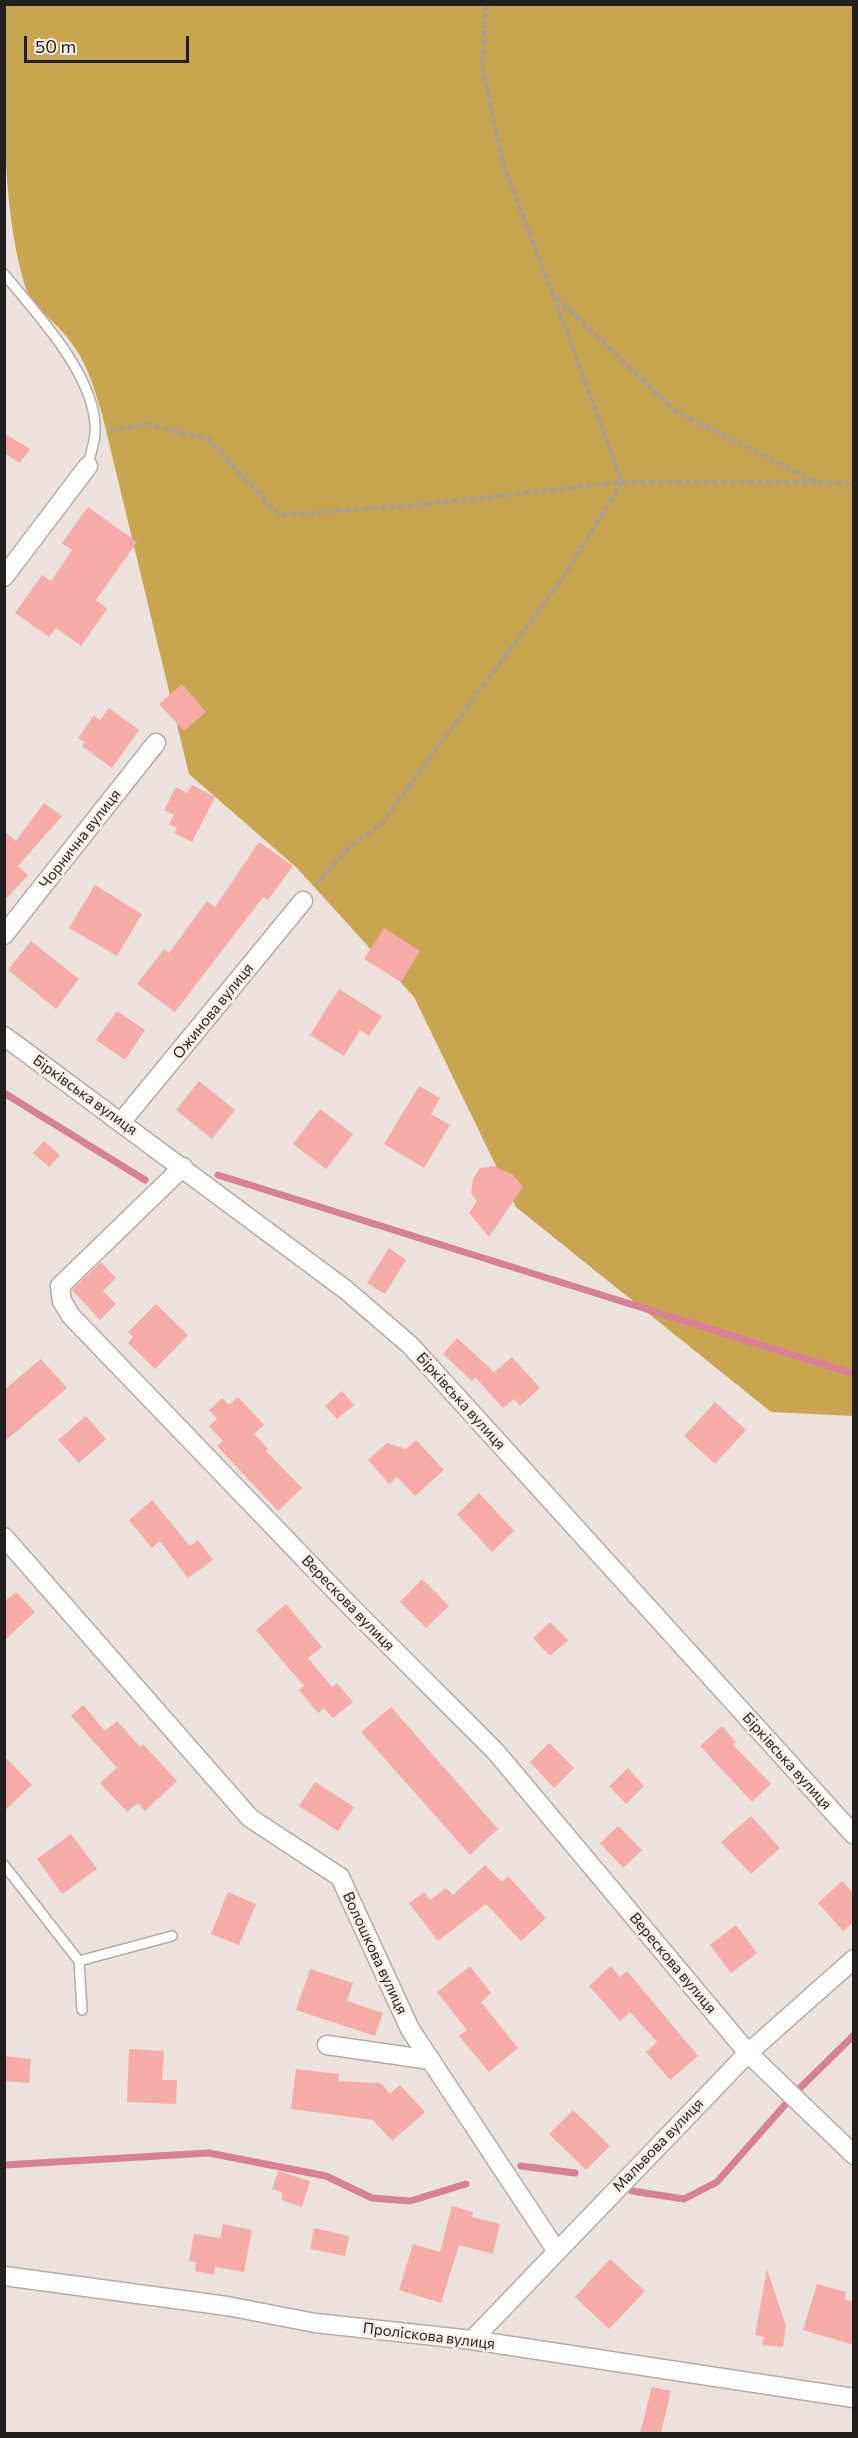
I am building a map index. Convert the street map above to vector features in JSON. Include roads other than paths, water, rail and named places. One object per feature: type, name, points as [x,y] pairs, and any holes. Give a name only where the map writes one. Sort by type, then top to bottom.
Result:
[{"type":"street","points":[[4,577],[88,466]]},
{"type":"street","name":"Чорнична вулиця","points":[[4,935],[156,743]]},
{"type":"street","name":"Ожинова вулиця","points":[[122,1121],[303,901]]},
{"type":"street","name":"Бірківська вулиця","points":[[4,1036],[122,1121],[346,1290],[410,1345],[854,1835]]},
{"type":"street","name":"Верескова вулиця","points":[[183,1167],[60,1286],[62,1301],[71,1316],[351,1607],[496,1752],[748,2053]]},
{"type":"street","name":"Волошкова вулиця","points":[[4,1537],[250,1818],[340,1877],[410,2029],[556,2250]]},
{"type":"street","name":"Мальвова вулиця","points":[[472,2340],[556,2250],[748,2053],[854,1959]]},
{"type":"street","points":[[327,2045],[430,2060]]},
{"type":"street","points":[[748,2053],[854,2156]]},
{"type":"street","name":"Проліскова вулиця","points":[[4,2276],[227,2306],[315,2323],[472,2340],[854,2398]]},
{"type":"lane","points":[[4,274],[63,348],[79,374],[92,406],[95,433],[88,466]]},
{"type":"lane","points":[[4,1864],[79,1961],[82,2010]]},
{"type":"lane","points":[[79,1961],[172,1936]]},
{"type":"waterway","points":[[4,1093],[145,1180]]},
{"type":"waterway","points":[[218,1175],[854,1374]]},
{"type":"waterway","points":[[632,2191],[684,2199],[717,2182],[799,2089],[854,2035]]},
{"type":"waterway","points":[[4,2165],[209,2153],[326,2176],[372,2198],[410,2201],[466,2184]]},
{"type":"waterway","points":[[521,2166],[575,2173]]}]
